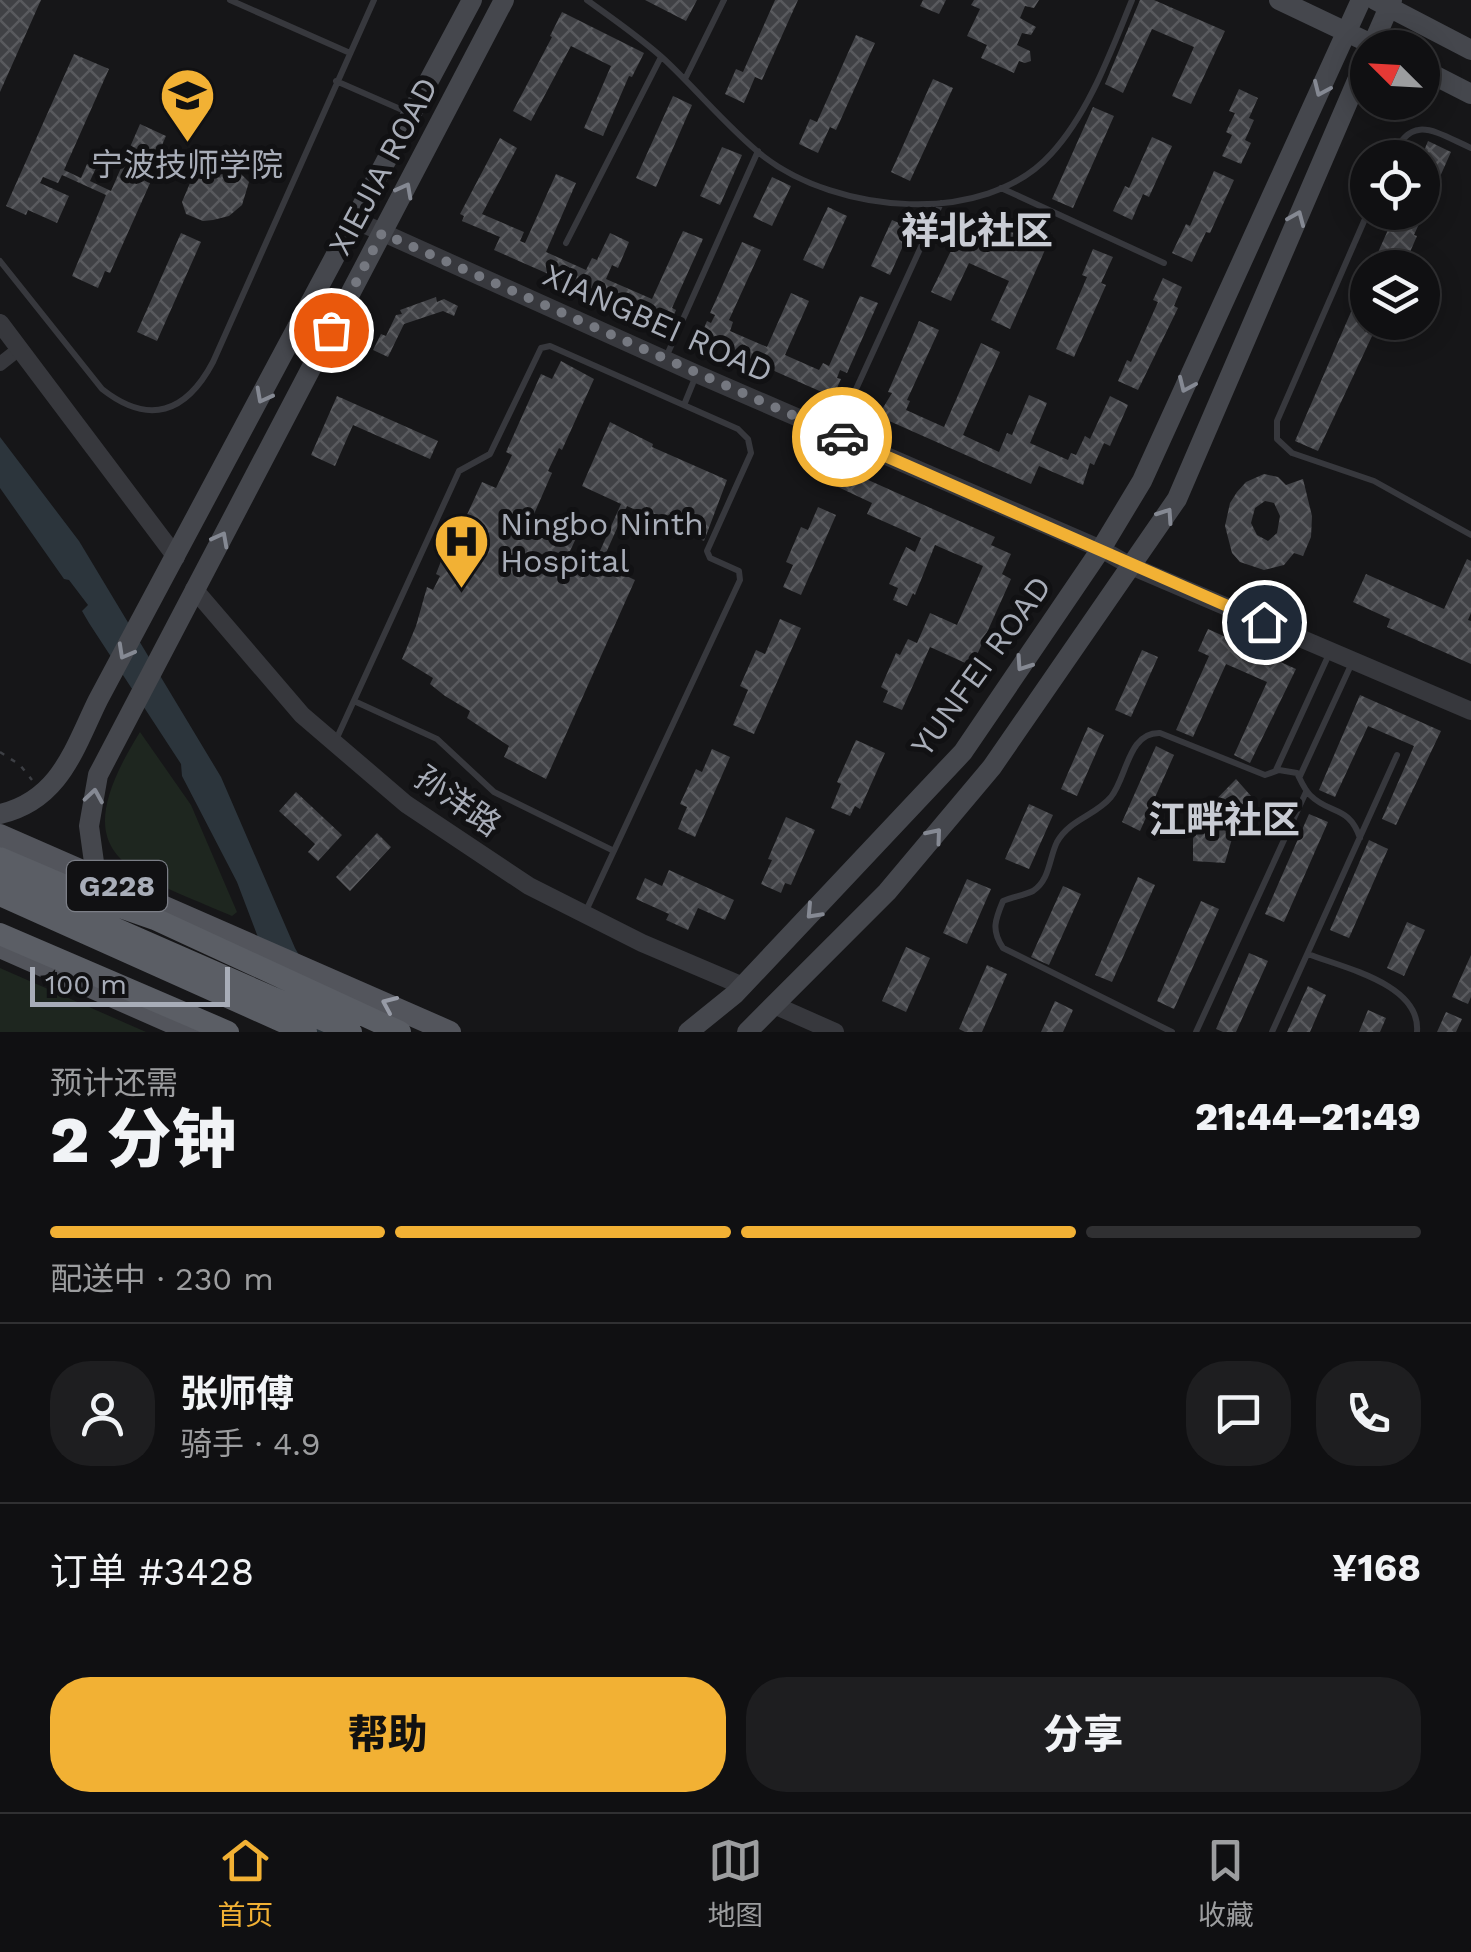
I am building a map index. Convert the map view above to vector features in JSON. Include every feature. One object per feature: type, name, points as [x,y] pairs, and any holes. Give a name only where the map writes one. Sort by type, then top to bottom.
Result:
[{"type":"highway","points":[[0,858],[154,919],[400,1032]]},
{"type":"highway","points":[[0,878],[351,1032]]},
{"type":"highway","points":[[0,895],[306,1032]]},
{"type":"highway","points":[[0,934],[228,1032]]},
{"type":"main road","name":"XIEJIA ROAD","points":[[43,795],[62,773],[472,0]]},
{"type":"main road","name":"XIEJIA ROAD","points":[[96,877],[90,826],[98,775],[504,0]]},
{"type":"main road","points":[[1279,0],[1350,34]]},
{"type":"main road","name":"YUNFEI ROAD","points":[[688,1032],[743,986],[962,752],[1102,549],[1142,481],[1361,0]]},
{"type":"main road","points":[[1385,2],[1471,50]]},
{"type":"main road","name":"YUNFEI ROAD","points":[[1377,30],[1385,2]]},
{"type":"main road","points":[[1440,78],[1471,94]]},
{"type":"main road","name":"YUNFEI ROAD","points":[[748,1032],[887,892],[992,768],[1176,499],[1350,99]]},
{"type":"main road","points":[[0,814],[43,795]]},
{"type":"main road","name":"G228","points":[[0,835],[450,1032]]},
{"type":"main road","points":[[0,947],[193,1032]]},
{"type":"street","name":"XIANGBEI ROAD","points":[[357,221],[665,360],[1102,549],[1471,701]]},
{"type":"street","points":[[0,323],[176,557]]},
{"type":"street","points":[[0,364],[19,349]]},
{"type":"street","name":"XIANGBEI ROAD","points":[[1135,560],[1471,711]]},
{"type":"street","name":"孙洋路","points":[[194,590],[302,715],[406,804],[529,886],[642,943],[743,986]]},
{"type":"street","points":[[774,1005],[835,1032]]},
{"type":"lane","points":[[230,0],[350,53]]},
{"type":"lane","points":[[0,261],[102,389],[116,400],[131,409],[149,412],[184,400],[202,384],[213,362],[374,0]]},
{"type":"lane","points":[[587,0],[661,57],[758,151],[784,169],[847,197],[873,202],[969,200],[1000,187],[1048,157],[1065,136],[1112,50],[1132,0]]},
{"type":"lane","points":[[685,79],[724,0]]},
{"type":"lane","points":[[566,243],[661,57]]},
{"type":"lane","points":[[336,81],[412,115]]},
{"type":"lane","points":[[1402,140],[1406,132],[1430,130],[1471,148]]},
{"type":"lane","points":[[665,360],[758,151]]},
{"type":"lane","points":[[1000,187],[1164,263]]},
{"type":"lane","points":[[836,434],[942,202]]},
{"type":"lane","points":[[1360,230],[1277,421],[1277,439],[1292,453],[1374,481],[1471,535]]},
{"type":"lane","points":[[335,743],[459,471],[490,454],[540,348],[550,346],[738,430],[751,445],[750,453],[707,551],[710,558],[739,570],[740,580],[585,914]]},
{"type":"lane","points":[[684,405],[697,374]]},
{"type":"lane","points":[[1276,770],[1331,651]]},
{"type":"lane","points":[[1299,778],[1353,660]]},
{"type":"lane","points":[[354,701],[437,740],[494,792],[614,851]]},
{"type":"lane","points":[[1172,1032],[1003,948],[994,934],[1004,901],[1033,891],[1044,879],[1063,834],[1070,824],[1110,797],[1139,741],[1150,732],[1160,733],[1265,775],[1289,770],[1318,802],[1344,812],[1356,824],[1360,838]]},
{"type":"lane","points":[[1272,1032],[1397,756]]},
{"type":"lane","points":[[1196,1032],[1306,792]]},
{"type":"lane","points":[[1308,954],[1391,987],[1405,997],[1414,1010],[1417,1032]]},
{"type":"path","points":[[0,752],[20,764],[43,795]]},
{"type":"shaded area","points":[[0,437],[79,541],[221,777],[295,948],[342,1032],[294,1032],[237,882],[182,776],[181,764],[89,623],[82,611],[88,605],[64,579],[0,488]]},
{"type":"shaded area","points":[[140,732],[191,805],[237,912],[232,916],[135,871],[117,854],[106,834],[106,808],[117,774]]},
{"type":"shaded area","points":[[0,968],[146,1032],[0,1032]]},
{"type":"building","points":[[0,0],[41,0],[0,92]]},
{"type":"building","points":[[645,0],[697,0],[686,21]]},
{"type":"building","points":[[775,0],[798,0],[762,80],[755,77],[744,103],[725,94],[736,69],[743,72]]},
{"type":"building","points":[[923,0],[946,0],[939,14],[920,6]]},
{"type":"building","points":[[974,0],[1039,0],[1034,8],[1025,6],[1020,18],[1036,27],[1031,35],[1022,33],[1017,45],[1030,51],[1031,61],[1019,61],[1014,73],[981,58],[987,45],[967,36],[980,9],[971,5]]},
{"type":"building","points":[[1140,0],[1154,0],[1225,31],[1191,104],[1172,96],[1194,47],[1152,29],[1123,93],[1105,84]]},
{"type":"building","points":[[562,12],[644,53],[632,77],[629,76],[603,136],[584,128],[611,66],[571,46],[531,121],[513,111]]},
{"type":"building","points":[[856,35],[875,43],[836,130],[830,127],[818,153],[799,144],[810,119],[817,122]]},
{"type":"building","points":[[74,54],[109,69],[64,170],[81,178],[87,164],[96,168],[90,181],[111,191],[140,124],[166,136],[159,152],[163,154],[110,273],[105,271],[98,288],[72,276],[106,195],[62,175],[58,183],[43,177],[40,183],[69,196],[57,223],[28,210],[26,215],[6,206]]},
{"type":"building","points":[[933,79],[953,88],[910,181],[891,172]]},
{"type":"building","points":[[1239,89],[1258,98],[1245,140],[1251,143],[1241,164],[1222,156],[1232,135],[1226,132],[1235,113],[1229,111]]},
{"type":"building","points":[[673,96],[692,105],[656,187],[636,178]]},
{"type":"building","points":[[1093,107],[1114,116],[1073,208],[1052,199]]},
{"type":"building","points":[[1152,137],[1172,146],[1149,197],[1143,194],[1132,220],[1113,211],[1125,186],[1129,188]]},
{"type":"building","points":[[500,138],[517,148],[482,214],[524,232],[520,241],[525,243],[556,174],[576,183],[546,252],[586,270],[592,258],[597,260],[610,233],[629,242],[618,268],[612,265],[606,279],[652,299],[683,231],[703,239],[672,308],[676,310],[669,327],[494,250],[500,237],[462,221],[464,216],[460,214]]},
{"type":"building","points":[[722,147],[742,155],[720,205],[700,196]]},
{"type":"building","points":[[1440,147],[1451,152],[1440,177]]},
{"type":"building","points":[[225,169],[241,174],[249,182],[242,205],[229,216],[213,220],[203,221],[186,214],[182,202],[190,183]]},
{"type":"building","points":[[1214,171],[1234,180],[1192,262],[1172,253],[1186,224],[1190,226]]},
{"type":"building","points":[[772,177],[791,186],[772,226],[753,217]]},
{"type":"building","points":[[828,207],[847,216],[823,269],[803,260]]},
{"type":"building","points":[[978,216],[987,221],[1023,222],[1052,234],[1010,329],[991,320],[1009,281],[969,263],[951,301],[931,292],[960,232],[968,227],[970,219]]},
{"type":"building","points":[[892,220],[911,228],[890,275],[871,266]]},
{"type":"building","points":[[1388,230],[1416,230],[1411,250],[1379,250]]},
{"type":"building","points":[[181,233],[201,242],[157,341],[137,332]]},
{"type":"building","points":[[742,242],[761,250],[729,320],[733,322],[730,331],[767,347],[791,293],[809,301],[785,355],[819,370],[823,363],[829,366],[860,296],[878,303],[847,373],[840,370],[837,378],[841,379],[833,397],[700,338],[707,321],[711,323],[715,315],[710,313]]},
{"type":"building","points":[[1093,249],[1113,257],[1101,283],[1106,285],[1074,357],[1056,349],[1087,277],[1082,275]]},
{"type":"building","points":[[1163,278],[1182,287],[1174,306],[1178,308],[1138,390],[1118,381],[1127,360],[1131,362],[1158,302],[1153,300]]},
{"type":"building","points":[[436,297],[437,302],[444,299],[458,306],[454,316],[443,311],[404,324],[388,357],[373,350],[381,334],[386,336],[396,315],[402,314],[400,310]]},
{"type":"building","points":[[1350,314],[1350,340],[1370,340],[1318,451],[1295,441]]},
{"type":"building","points":[[919,321],[939,330],[906,410],[944,427],[981,343],[1000,352],[963,435],[999,452],[1007,433],[1012,435],[1029,395],[1047,403],[1030,443],[1068,460],[1071,453],[1076,455],[1085,436],[1090,439],[1110,396],[1128,405],[1110,446],[1104,443],[1094,465],[1090,463],[1083,485],[1039,466],[1031,484],[878,416],[892,393],[888,392]]},
{"type":"building","points":[[561,361],[594,379],[562,450],[559,448],[548,471],[552,473],[534,514],[578,534],[570,551],[595,562],[621,504],[582,486],[610,422],[653,444],[652,447],[727,480],[704,541],[627,506],[601,564],[635,580],[546,779],[504,757],[509,746],[467,718],[470,711],[430,684],[433,678],[402,659],[427,587],[433,590],[440,576],[436,574],[452,533],[460,530],[482,482],[496,488],[512,455],[506,452],[541,374],[552,379]]},
{"type":"building","points":[[337,396],[438,441],[430,459],[353,425],[335,466],[311,455]]},
{"type":"building","points":[[846,470],[995,537],[991,545],[1011,554],[1002,574],[1011,579],[972,666],[930,647],[902,710],[883,702],[888,691],[881,687],[896,653],[900,655],[908,639],[917,643],[930,613],[957,625],[983,566],[935,545],[907,606],[893,600],[898,588],[889,584],[906,547],[915,552],[921,538],[867,514],[872,503],[838,487]]},
{"type":"building","points":[[1264,474],[1278,477],[1286,485],[1303,479],[1312,516],[1311,537],[1303,556],[1294,553],[1284,565],[1264,570],[1240,562],[1232,553],[1225,526],[1230,503],[1246,482]],"holes":[[[1265,501],[1274,503],[1280,516],[1277,533],[1268,541],[1257,535],[1251,523],[1255,508]]]},
{"type":"building","points":[[818,507],[836,515],[801,595],[783,587],[793,565],[786,562],[801,527],[808,530]]},
{"type":"building","points":[[1467,559],[1471,561],[1471,664],[1387,627],[1390,619],[1353,602],[1366,574],[1444,609]]},
{"type":"building","points":[[780,619],[801,628],[754,734],[733,725],[748,690],[740,686],[756,650],[765,654]]},
{"type":"building","points":[[1208,629],[1296,669],[1250,763],[1234,755],[1267,682],[1226,664],[1193,737],[1176,730],[1209,656],[1198,651]]},
{"type":"building","points":[[1142,650],[1158,657],[1131,717],[1115,710]]},
{"type":"building","points":[[1360,695],[1441,731],[1396,825],[1382,819],[1414,746],[1368,726],[1335,797],[1319,790]]},
{"type":"building","points":[[1088,727],[1104,735],[1077,796],[1061,789]]},
{"type":"building","points":[[856,740],[885,753],[860,809],[855,806],[850,816],[831,808],[841,784],[837,782]]},
{"type":"building","points":[[1156,746],[1174,755],[1140,831],[1122,822]]},
{"type":"building","points":[[712,749],[730,757],[695,837],[678,829],[687,807],[680,804],[696,769],[702,772]]},
{"type":"building","points":[[1236,779],[1255,806],[1235,828],[1225,863],[1193,861],[1193,839],[1202,814]]},
{"type":"building","points":[[296,792],[342,835],[318,861],[308,852],[315,844],[279,811]]},
{"type":"building","points":[[1029,804],[1053,815],[1029,869],[1005,859]]},
{"type":"building","points":[[1309,814],[1328,822],[1284,922],[1265,914]]},
{"type":"building","points":[[786,817],[815,830],[791,885],[785,883],[781,893],[761,884]]},
{"type":"building","points":[[377,833],[391,847],[350,891],[336,877]]},
{"type":"building","points":[[1369,840],[1388,849],[1349,938],[1330,930]]},
{"type":"building","points":[[669,870],[734,900],[725,920],[698,908],[688,930],[666,920],[669,914],[636,899],[645,878],[662,886]]},
{"type":"building","points":[[1138,877],[1155,885],[1112,982],[1095,975]]},
{"type":"building","points":[[967,879],[991,889],[967,944],[943,933]]},
{"type":"building","points":[[1063,886],[1081,894],[1049,965],[1031,957]]},
{"type":"building","points":[[1201,901],[1219,909],[1174,1009],[1157,1001]]},
{"type":"building","points":[[1407,922],[1425,930],[1404,976],[1387,968]]},
{"type":"building","points":[[906,947],[930,958],[906,1012],[882,1001]]},
{"type":"building","points":[[1249,953],[1268,961],[1236,1032],[1223,1032],[1216,1029]]},
{"type":"building","points":[[1471,955],[1471,997],[1468,1004],[1452,997]]},
{"type":"building","points":[[987,965],[1007,974],[982,1032],[965,1032],[959,1029]]},
{"type":"building","points":[[1308,986],[1326,995],[1310,1032],[1287,1032]]},
{"type":"building","points":[[1055,1001],[1073,1010],[1063,1032],[1041,1032]]},
{"type":"building","points":[[1368,1010],[1386,1018],[1380,1032],[1359,1032]]},
{"type":"building","points":[[1446,1012],[1462,1019],[1456,1032],[1437,1032]]},
{"type":"way so far","points":[[331,330],[382,233],[842,437]]},
{"type":"place","name":"宁波技师学院","points":[[187,145]]},
{"type":"place","name":"Ningbo Ninth Hospital","points":[[461,591]]},
{"type":"district","name":"祥北社区","points":[[977,231]]},
{"type":"district","name":"江畔社区","points":[[1224,820]]},
{"type":"route","points":[[842,437],[1264,622]]}]
